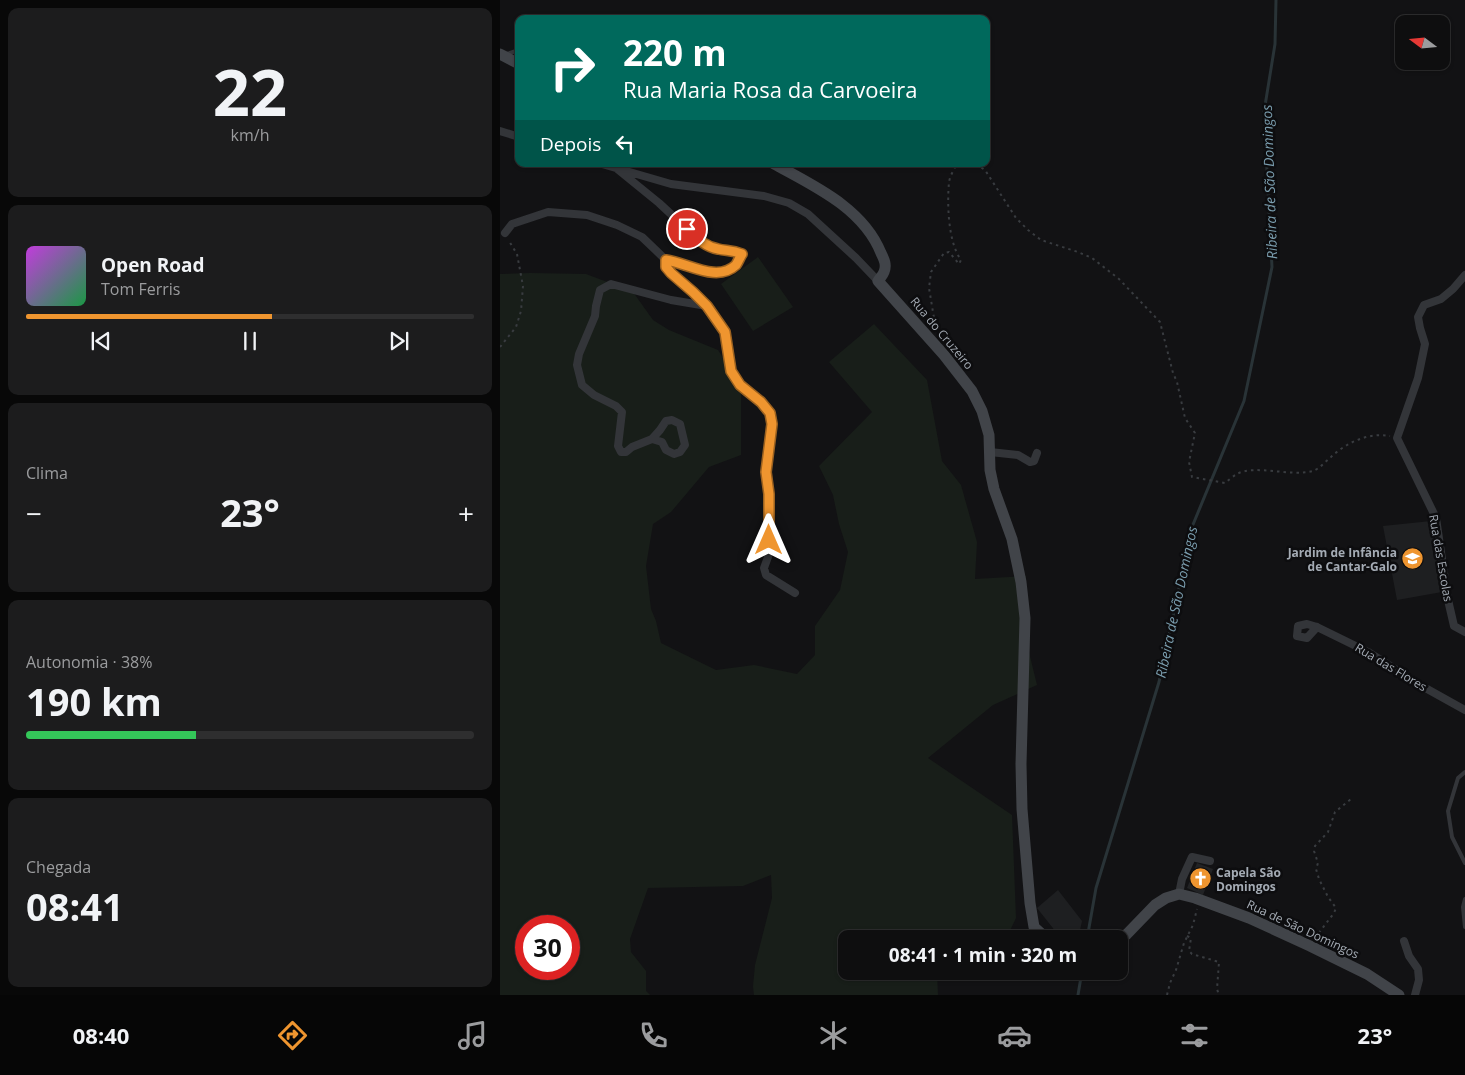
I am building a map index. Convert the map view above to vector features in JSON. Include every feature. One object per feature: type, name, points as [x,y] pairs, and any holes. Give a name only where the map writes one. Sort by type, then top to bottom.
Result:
[{"type":"street","points":[[502,56],[515,62]]},
{"type":"street","points":[[500,131],[515,136]]},
{"type":"street","name":"Rua do Cruzeiro","points":[[612,167],[671,184],[764,196],[789,203],[808,214],[878,281],[934,344],[976,398],[989,435],[990,470],[994,489],[1012,539],[1021,582],[1025,618],[1021,764],[1022,809],[1030,903],[1034,927],[1037,930]]},
{"type":"street","points":[[780,167],[820,189],[843,205],[861,222],[876,242],[885,263],[884,271],[878,281]]},
{"type":"street","points":[[505,233],[512,224],[548,212],[587,215],[617,225],[642,237],[666,260],[706,271],[722,272],[737,264],[742,254],[733,250],[717,249],[701,242],[660,204],[616,168]]},
{"type":"street","points":[[666,260],[666,267],[707,306],[725,332],[731,371],[740,385],[761,402],[770,413],[772,424],[766,472],[769,494],[769,540],[768,558],[764,568],[766,575],[795,593]]},
{"type":"street","points":[[1397,438],[1418,378],[1425,344],[1418,317],[1424,304],[1441,299],[1465,275]]},
{"type":"street","points":[[652,439],[662,442],[666,450],[674,454],[680,452],[685,445],[680,424],[672,420],[666,421],[652,439],[632,447],[626,452],[621,452],[618,446],[622,412],[616,406],[594,395],[582,385],[577,365],[579,354],[595,316],[600,290],[611,284],[671,300],[707,306]]},
{"type":"street","name":"Rua das Escolas","points":[[1397,438],[1436,518],[1448,600],[1454,626],[1465,632]]},
{"type":"street","points":[[990,452],[1018,454],[1030,462],[1034,461],[1037,452]]},
{"type":"street","name":"Rua das Flores","points":[[1317,627],[1368,652],[1420,685],[1465,710]]},
{"type":"street","points":[[1128,933],[1155,905],[1166,898],[1179,894],[1182,879],[1192,857],[1210,861]]},
{"type":"street","name":"Rua de São Domingos","points":[[1179,894],[1249,918],[1310,946],[1367,974],[1399,995]]},
{"type":"street","points":[[1404,941],[1409,956],[1418,969],[1419,980],[1416,995]]},
{"type":"lane","points":[[502,56],[515,51]]},
{"type":"lane","points":[[1465,772],[1458,778],[1448,811],[1452,837],[1465,864]]},
{"type":"lane","points":[[1465,899],[1463,907],[1465,927]]},
{"type":"path","points":[[934,344],[938,338],[929,288],[932,272],[944,253],[949,252],[959,264],[961,260],[951,237],[950,180],[955,167]]},
{"type":"path","points":[[980,167],[985,170],[1005,198],[1016,218],[1028,230],[1041,240],[1092,258],[1119,279],[1160,322],[1185,418],[1195,433],[1190,462],[1192,477],[1225,483],[1238,472],[1256,469],[1300,474],[1316,470],[1337,452],[1356,441],[1373,435],[1397,438]]},
{"type":"path","points":[[500,347],[516,327],[521,311],[523,286],[517,254],[505,233]]},
{"type":"path","points":[[1310,946],[1336,908],[1319,879],[1316,869],[1318,864],[1314,851],[1315,846],[1328,832],[1335,812],[1351,799]]},
{"type":"path","points":[[1167,995],[1184,943],[1193,925],[1200,900]]},
{"type":"path","points":[[1187,936],[1191,938],[1189,951],[1192,954],[1219,962],[1218,989],[1220,995]]},
{"type":"shaded area","points":[[758,257],[793,307],[753,331],[721,284]]},
{"type":"shaded area","points":[[500,274],[586,274],[633,292],[653,320],[669,330],[718,350],[729,367],[741,394],[741,455],[709,467],[671,512],[653,524],[646,566],[651,609],[661,643],[716,670],[754,665],[797,674],[815,655],[815,626],[840,590],[848,552],[839,524],[833,495],[819,466],[872,412],[829,362],[874,324],[927,380],[942,461],[961,485],[977,542],[975,579],[1026,576],[1027,644],[1037,685],[993,705],[928,758],[1012,815],[1016,918],[1010,930],[838,930],[838,980],[937,980],[938,995],[754,995],[755,965],[772,898],[771,875],[743,886],[648,888],[630,939],[631,952],[646,971],[646,991],[650,995],[500,995]]},
{"type":"shaded area","name":"Jardim de Infância de Cantar-Galo","points":[[1431,521],[1442,592],[1397,600],[1383,526]]},
{"type":"shaded area","points":[[1058,890],[1082,921],[1080,930],[1054,930],[1037,908]]},
{"type":"building","name":"Capela São Domingos","points":[[1197,863],[1213,869],[1203,895],[1187,888]]},
{"type":"waterway","name":"Ribeira de São Domingos","points":[[1089,930],[1096,888],[1159,682],[1192,527],[1244,401],[1272,267],[1264,112],[1275,44],[1276,0]]},
{"type":"waterway","name":"Ribeira de São Domingos","points":[[1078,995],[1080,980]]},
{"type":"place","name":"Jardim de Infância de Cantar-Galo","points":[[1413,559]]},
{"type":"place","name":"Capela São Domingos","points":[[1200,879]]},
{"type":"route","points":[[687,229],[701,242],[717,249],[733,250],[742,254],[737,264],[722,272],[706,271],[666,260],[666,267],[707,306],[725,332],[731,371],[740,385],[761,402],[770,413],[772,424],[766,472],[769,494],[769,540]]}]
